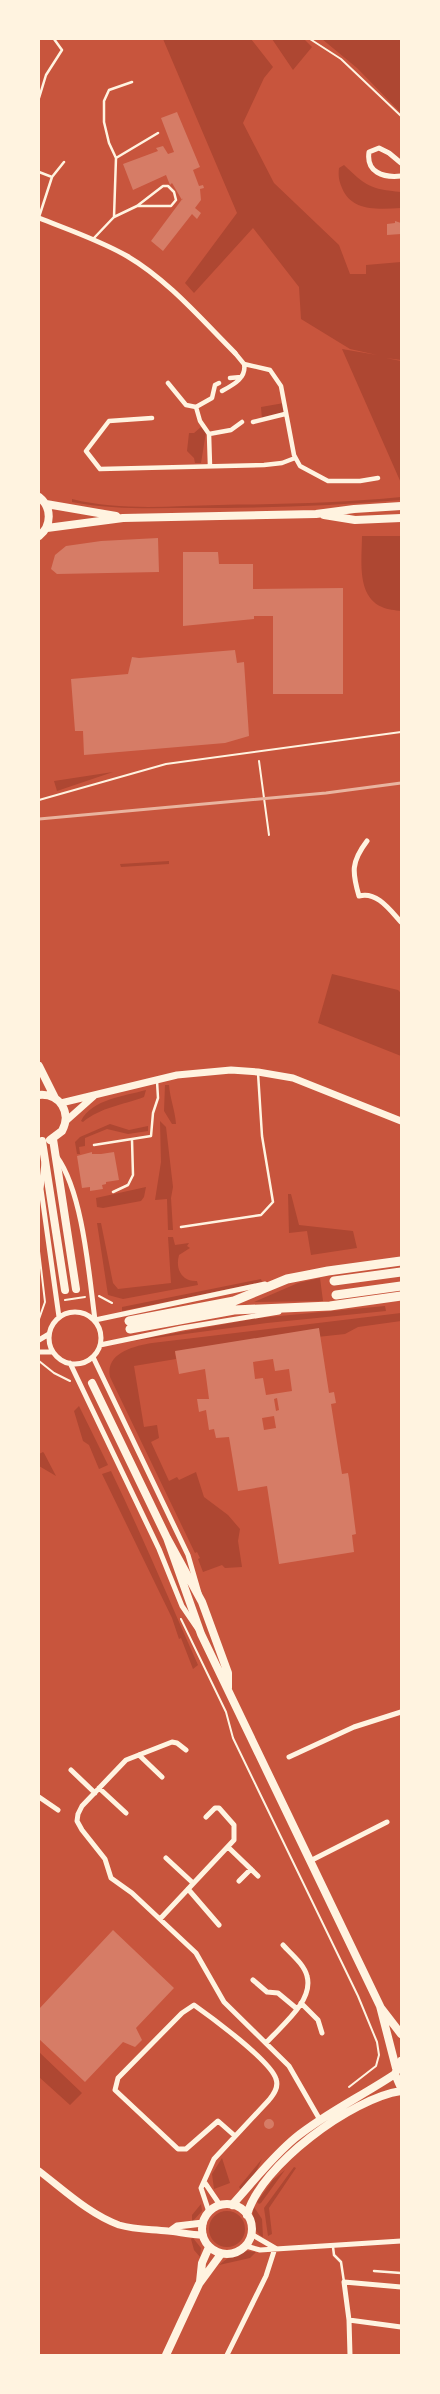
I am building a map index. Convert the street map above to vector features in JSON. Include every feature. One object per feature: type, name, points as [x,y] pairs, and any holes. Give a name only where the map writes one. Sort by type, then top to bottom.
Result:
[{"type":"highway","points":[[401,1261],[328,1271],[287,1279],[234,1301],[129,1325],[234,1310],[298,1308],[401,1296]]},
{"type":"highway","points":[[334,1280],[401,1272]]},
{"type":"highway","points":[[336,1294],[401,1286]]},
{"type":"main road","points":[[39,497],[46,504],[49,520],[46,528],[39,536]]},
{"type":"main road","points":[[46,504],[123,518]]},
{"type":"main road","points":[[46,528],[123,518],[316,514],[401,506]]},
{"type":"main road","points":[[316,514],[355,520],[401,518]]},
{"type":"main road","points":[[39,1066],[58,1100],[66,1120],[62,1131],[53,1139],[40,1141],[46,1158],[65,1290]]},
{"type":"main road","points":[[39,1096],[58,1100]]},
{"type":"main road","points":[[53,1139],[76,1288]]},
{"type":"main road","points":[[92,1383],[167,1538],[202,1602],[228,1673],[228,1691]]},
{"type":"main road","points":[[167,1538],[202,1634],[228,1691],[380,2006],[401,2034]]},
{"type":"main road","points":[[247,2215],[232,2205],[220,2205],[209,2212],[203,2224],[202,2235],[209,2247],[221,2254],[236,2253],[246,2246],[251,2234],[247,2215],[253,2201],[270,2177],[311,2137],[359,2107],[377,2098],[401,2090],[380,2006]]},
{"type":"main road","points":[[232,2205],[281,2151],[320,2120],[395,2071],[401,2061]]},
{"type":"main road","points":[[199,2284],[202,2263],[209,2247]]},
{"type":"main road","points":[[166,2355],[199,2284],[221,2254]]},
{"type":"street","points":[[401,163],[389,153],[379,148],[369,152],[368,160],[371,167],[378,174],[389,177],[401,176]]},
{"type":"street","points":[[39,218],[93,239],[128,257],[164,283],[244,364],[245,371],[241,377],[222,391]]},
{"type":"street","points":[[244,364],[270,370],[281,386],[295,458],[302,467],[328,481],[360,481],[378,478]]},
{"type":"street","points":[[230,378],[241,377]]},
{"type":"street","points":[[168,383],[186,405],[196,407],[212,398],[215,385],[219,383]]},
{"type":"street","points":[[196,407],[200,422],[209,434],[210,466]]},
{"type":"street","points":[[253,422],[285,414]]},
{"type":"street","points":[[152,418],[109,421],[86,451],[100,469],[277,464],[295,458]]},
{"type":"street","points":[[209,434],[231,430],[242,422]]},
{"type":"street","points":[[367,841],[357,854],[355,862],[353,876],[359,896],[367,894],[377,898],[401,922]]},
{"type":"street","points":[[58,1100],[94,1096],[157,1079],[194,1072],[258,1072],[293,1078],[401,1121]]},
{"type":"street","points":[[66,1120],[94,1096]]},
{"type":"street","points":[[39,1352],[52,1352],[62,1360],[70,1363],[82,1363],[93,1357],[100,1345],[101,1332],[95,1320],[78,1205],[69,1176],[57,1156]]},
{"type":"street","points":[[46,1158],[42,1172],[41,1190],[59,1317]]},
{"type":"street","points":[[52,1352],[49,1334],[52,1324],[59,1317],[76,1312],[86,1314],[95,1320],[287,1279]]},
{"type":"street","points":[[100,1345],[174,1329],[298,1308]]},
{"type":"street","points":[[39,1340],[49,1334]]},
{"type":"street","points":[[93,1357],[188,1555],[202,1602]]},
{"type":"street","points":[[70,1363],[159,1549],[182,1606],[202,1634]]},
{"type":"street","points":[[289,1757],[362,1724],[401,1712]]},
{"type":"street","points":[[186,1750],[175,1742],[126,1760],[79,1810],[79,1825],[105,1858],[111,1878],[132,1893],[200,1959],[224,2002],[295,2074],[320,2120]]},
{"type":"street","points":[[139,1754],[162,1777]]},
{"type":"street","points":[[71,1770],[95,1793]]},
{"type":"street","points":[[100,1788],[126,1813]]},
{"type":"street","points":[[39,1797],[58,1810]]},
{"type":"street","points":[[160,1919],[228,1847],[236,1834],[231,1819],[216,1807],[206,1817]]},
{"type":"street","points":[[310,1861],[387,1822]]},
{"type":"street","points":[[228,1847],[258,1876]]},
{"type":"street","points":[[166,1858],[193,1883]]},
{"type":"street","points":[[239,1882],[251,1869]]},
{"type":"street","points":[[188,1889],[219,1925]]},
{"type":"street","points":[[266,2043],[301,2003],[307,1988],[307,1975],[283,1945]]},
{"type":"street","points":[[253,1980],[267,1992],[278,1993],[296,2008]]},
{"type":"street","points":[[301,2003],[318,2020],[322,2033]]},
{"type":"street","points":[[209,2212],[201,2194],[201,2188],[205,2183],[210,2165],[236,2136],[275,2092],[276,2078],[271,2070],[219,2021],[194,2005],[182,2012],[118,2078],[115,2090],[178,2148],[186,2149],[218,2121],[236,2136]]},
{"type":"street","points":[[39,2171],[81,2204],[106,2219],[140,2230],[202,2235]]},
{"type":"street","points":[[205,2183],[220,2205]]},
{"type":"street","points":[[170,2231],[178,2226],[203,2224]]},
{"type":"street","points":[[251,2234],[275,2248]]},
{"type":"street","points":[[246,2246],[260,2250],[401,2240]]},
{"type":"street","points":[[227,2355],[266,2276],[275,2248]]},
{"type":"street","points":[[350,2355],[349,2320],[344,2282],[401,2287]]},
{"type":"street","points":[[349,2320],[401,2327]]},
{"type":"lane","points":[[39,98],[46,75],[62,50],[54,39]]},
{"type":"lane","points":[[114,217],[116,158],[106,129],[104,101],[109,90],[132,82]]},
{"type":"lane","points":[[116,158],[158,133]]},
{"type":"lane","points":[[39,218],[52,177],[64,162]]},
{"type":"lane","points":[[39,172],[52,177]]},
{"type":"lane","points":[[93,239],[114,217],[137,206],[163,186],[168,186],[174,192],[176,200],[171,206],[137,206]]},
{"type":"lane","points":[[181,1227],[261,1215],[272,1202],[262,1136],[258,1072]]},
{"type":"lane","points":[[94,1145],[151,1136],[153,1112],[158,1098],[157,1079]]},
{"type":"lane","points":[[113,1192],[128,1185],[132,1175],[132,1140]]},
{"type":"lane","points":[[332,2246],[334,2255],[341,2262],[344,2282]]},
{"type":"lane","points":[[374,2271],[401,2274]]},
{"type":"path","points":[[310,39],[341,59],[401,116]]},
{"type":"path","points":[[39,800],[166,764],[401,732]]},
{"type":"path","points":[[259,762],[269,835]]},
{"type":"path","points":[[39,1252],[45,1302],[39,1319]]},
{"type":"path","points":[[97,1296],[112,1303]]},
{"type":"path","points":[[60,1300],[86,1297]]},
{"type":"path","points":[[39,1361],[54,1373],[70,1381]]},
{"type":"path","points":[[252,1774],[358,1996],[377,2042],[379,2055],[376,2066],[349,2087]]},
{"type":"shaded area","points":[[163,39],[251,39],[273,67],[264,78],[243,123],[274,183],[339,245],[350,274],[366,274],[366,265],[401,262],[401,360],[386,358],[401,361],[401,483],[342,349],[377,355],[350,349],[301,319],[299,287],[253,228],[194,293],[185,283],[237,213]]},
{"type":"shaded area","points":[[272,39],[304,39],[312,47],[293,70]]},
{"type":"shaded area","points":[[322,39],[401,39],[401,113],[357,68]]},
{"type":"shaded area","points":[[344,165],[358,178],[375,188],[401,192],[401,208],[383,209],[367,207],[352,201],[346,196],[339,181],[339,168]]},
{"type":"shaded area","points":[[284,403],[285,414],[262,420],[261,407]]},
{"type":"shaded area","points":[[201,427],[206,432],[201,463],[195,463],[194,458],[187,451],[189,433],[194,433]]},
{"type":"shaded area","points":[[401,497],[401,500],[375,502],[245,508],[132,508],[72,502],[72,499],[108,505],[164,507],[310,503]]},
{"type":"shaded area","points":[[362,536],[401,536],[401,611],[382,607],[374,602],[368,594],[362,576]]},
{"type":"shaded area","points":[[113,772],[57,791],[54,781]]},
{"type":"shaded area","points":[[169,861],[169,864],[121,867],[120,864]]},
{"type":"shaded area","points":[[332,974],[398,990],[401,993],[401,1056],[318,1023]]},
{"type":"shaded area","points":[[165,1085],[169,1085],[176,1124],[172,1124],[164,1111]]},
{"type":"shaded area","points":[[146,1090],[144,1097],[97,1113],[83,1122],[81,1121],[86,1114],[101,1103]]},
{"type":"shaded area","points":[[160,1121],[166,1127],[173,1187],[171,1198],[173,1230],[168,1230],[167,1199],[155,1200],[161,1162]]},
{"type":"shaded area","points":[[110,1124],[129,1130],[148,1126],[148,1131],[128,1134],[107,1129],[85,1138],[85,1146],[79,1147],[80,1154],[77,1154],[75,1142],[80,1137]]},
{"type":"shaded area","points":[[146,1187],[141,1201],[103,1208],[97,1207],[96,1198]]},
{"type":"shaded area","points":[[288,1194],[291,1194],[299,1225],[353,1231],[357,1248],[311,1255],[307,1231],[289,1233]]},
{"type":"shaded area","points":[[97,1223],[101,1223],[113,1283],[118,1289],[171,1283],[168,1237],[173,1237],[175,1245],[189,1243],[187,1246],[190,1248],[179,1255],[179,1270],[187,1279],[197,1281],[198,1285],[123,1299],[108,1295]]},
{"type":"shaded area","points":[[320,1278],[323,1301],[254,1302],[298,1283]]},
{"type":"shaded area","points":[[261,1279],[262,1282],[122,1311],[122,1307]]},
{"type":"shaded area","points":[[385,1306],[386,1311],[267,1323],[125,1342],[259,1318]]},
{"type":"shaded area","points":[[401,1313],[401,1321],[358,1327],[345,1334],[175,1352],[176,1359],[134,1366],[144,1427],[157,1425],[159,1438],[151,1442],[169,1481],[177,1477],[179,1480],[196,1472],[204,1497],[228,1515],[240,1529],[238,1541],[242,1567],[225,1568],[222,1565],[203,1572],[198,1559],[200,1558],[197,1552],[195,1553],[110,1377],[112,1362],[116,1356],[137,1346],[152,1343]]},
{"type":"shaded area","points":[[79,1406],[108,1465],[99,1469],[89,1445],[83,1441],[74,1411]]},
{"type":"shaded area","points":[[43,1452],[56,1476],[39,1466],[39,1454]]},
{"type":"shaded area","points":[[111,1471],[145,1543],[198,1665],[193,1669],[181,1638],[179,1639],[172,1618],[102,1474]]},
{"type":"shaded area","points":[[39,2052],[82,2093],[70,2105],[39,2077]]},
{"type":"shaded area","points":[[222,2158],[230,2183],[214,2189],[212,2174]]},
{"type":"shaded area","points":[[262,2159],[254,2176],[241,2190],[239,2187]]},
{"type":"shaded area","points":[[294,2167],[296,2168],[269,2208],[272,2234],[268,2236],[264,2208]]},
{"type":"shaded area","points":[[285,2170],[259,2204],[257,2202],[273,2180]]},
{"type":"shaded area","points":[[201,2204],[202,2211],[192,2222],[192,2215]]},
{"type":"shaded area","points":[[254,2207],[262,2219],[263,2237],[257,2231],[254,2224]]},
{"type":"shaded area","points":[[227,2211],[234,2212],[240,2216],[244,2222],[244,2236],[240,2242],[234,2246],[227,2247],[220,2246],[214,2242],[210,2236],[209,2229],[210,2222],[214,2216],[220,2212]]},
{"type":"shaded area","points":[[193,2238],[201,2248],[200,2257],[194,2250],[191,2239]]},
{"type":"shaded area","points":[[247,2251],[256,2252],[250,2258],[219,2265],[228,2258]]},
{"type":"building","points":[[177,112],[200,167],[193,170],[199,186],[203,185],[204,188],[200,189],[201,200],[195,208],[201,213],[197,219],[192,214],[163,251],[151,241],[182,200],[172,183],[170,185],[166,175],[133,190],[123,164],[158,151],[156,148],[163,146],[168,154],[174,152],[161,118]]},
{"type":"building","points":[[395,221],[401,223],[401,234],[387,235],[387,224],[395,223]]},
{"type":"building","points":[[158,538],[159,572],[57,574],[51,569],[55,555],[66,546],[101,541]]},
{"type":"building","points":[[183,552],[218,552],[219,564],[253,564],[253,589],[343,588],[343,694],[273,694],[273,616],[254,616],[254,619],[183,626]]},
{"type":"building","points":[[235,650],[237,663],[244,662],[249,736],[225,743],[84,755],[83,731],[75,731],[71,679],[128,674],[132,657]]},
{"type":"building","points":[[92,1152],[92,1154],[101,1154],[114,1152],[119,1180],[106,1182],[106,1184],[102,1185],[103,1189],[90,1191],[90,1187],[82,1188],[77,1156]]},
{"type":"building","points":[[319,1328],[329,1393],[334,1392],[336,1403],[331,1404],[342,1474],[348,1473],[349,1479],[356,1534],[352,1535],[354,1552],[279,1564],[267,1486],[238,1491],[229,1437],[216,1438],[214,1429],[209,1430],[206,1410],[199,1412],[197,1399],[209,1399],[205,1369],[179,1374],[175,1351]],"holes":[[[273,1359],[275,1371],[289,1369],[292,1391],[266,1395],[263,1378],[255,1379],[253,1362]],[[277,1398],[279,1410],[276,1411],[274,1399]],[[274,1416],[276,1428],[264,1430],[262,1418]]]},
{"type":"building","points":[[113,1930],[174,1988],[136,2028],[142,2040],[135,2047],[123,2042],[85,2082],[39,2039],[39,2009]]},
{"type":"building","points":[[267,2119],[271,2119],[274,2124],[273,2128],[267,2129],[264,2126],[264,2122]]},
{"type":"railway","points":[[39,819],[326,793],[401,783]]}]
